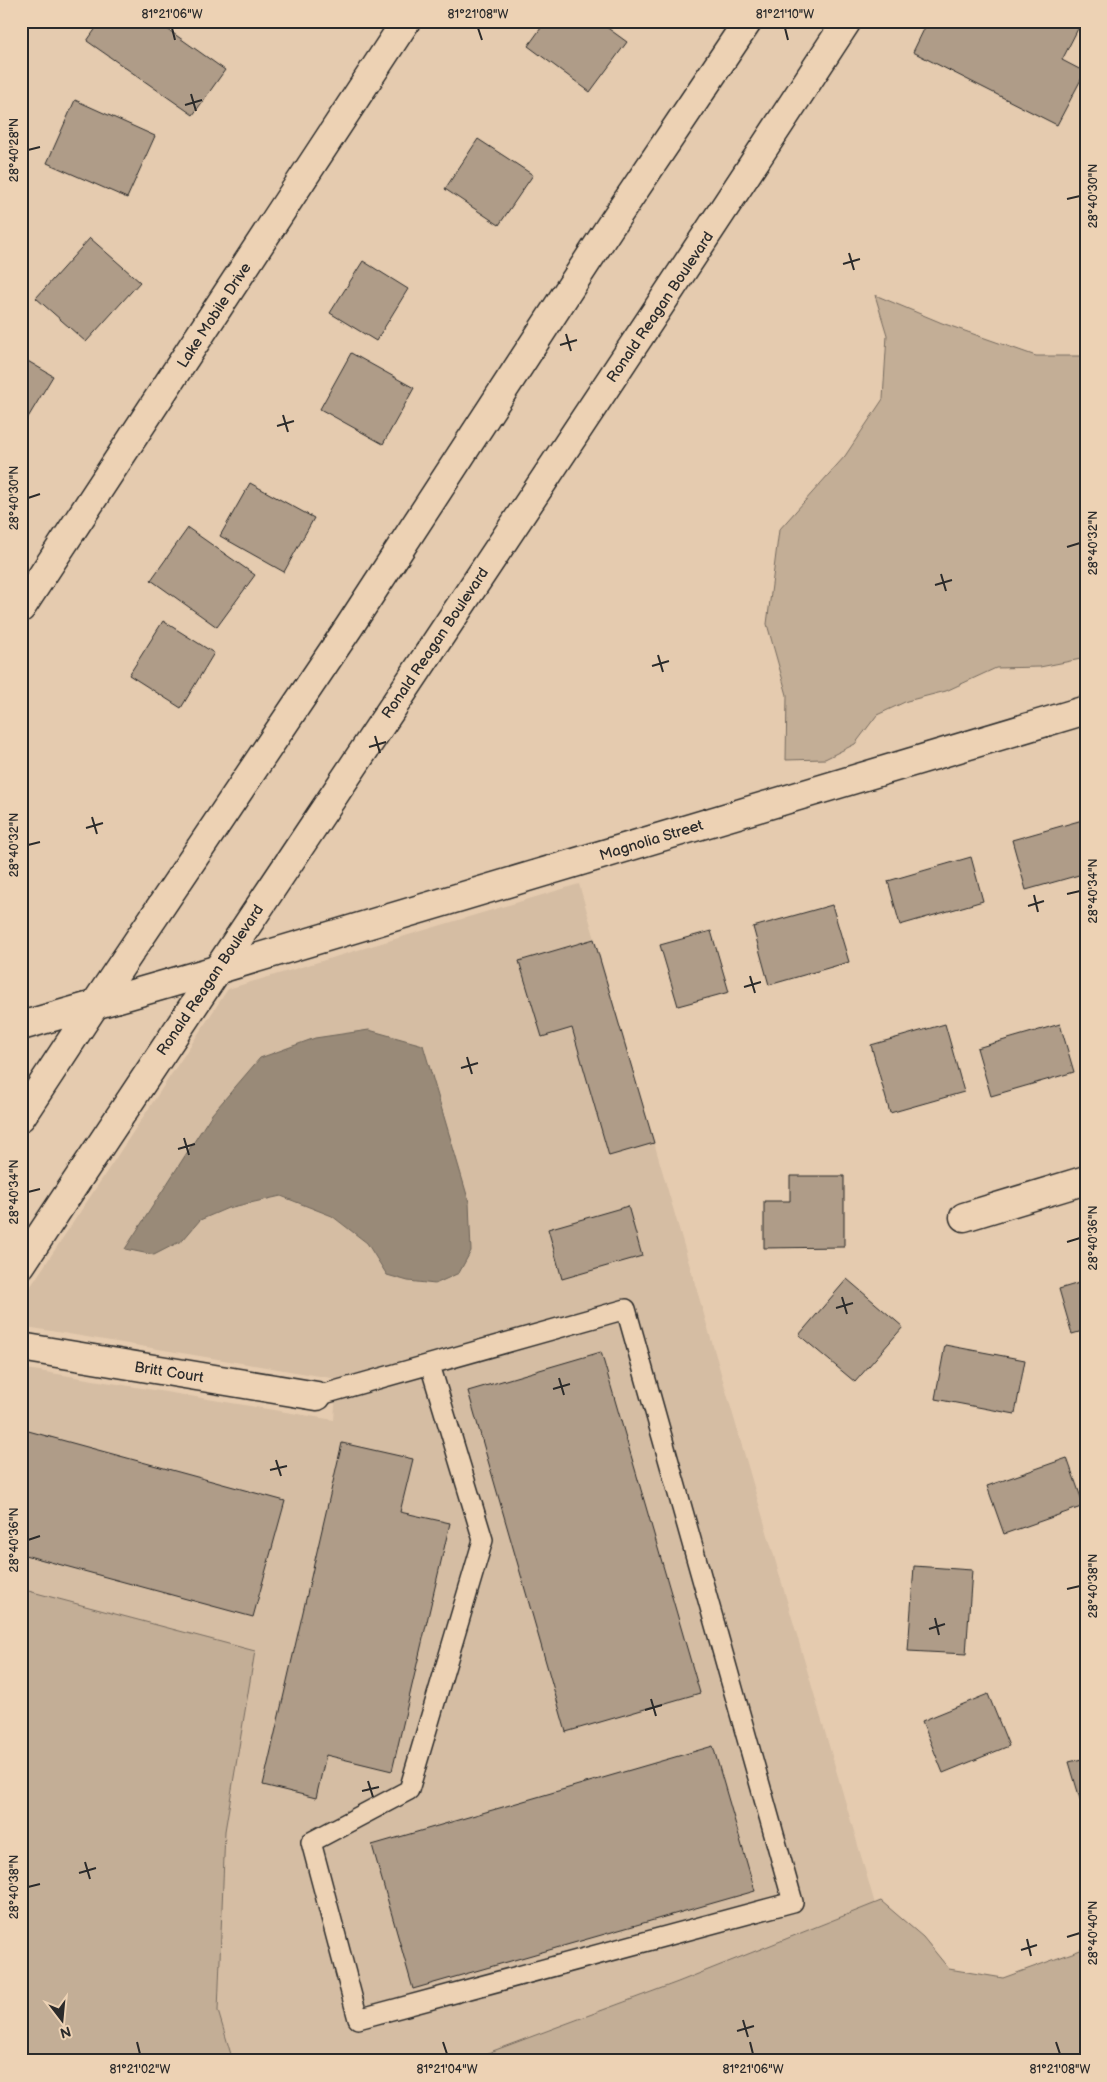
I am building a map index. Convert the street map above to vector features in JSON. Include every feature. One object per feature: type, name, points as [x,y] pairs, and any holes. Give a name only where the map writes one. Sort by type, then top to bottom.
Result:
[{"type":"main road","name":"Lake Mobile Drive","points":[[21,608],[406,21]]},
{"type":"main road","points":[[21,1118],[354,618],[609,228],[748,21]]},
{"type":"main road","name":"Ronald Reagan Boulevard","points":[[21,1265],[697,251],[847,21]]},
{"type":"main road","name":"Magnolia Street","points":[[21,1026],[216,970],[1086,710]]},
{"type":"main road","points":[[964,1217],[1086,1180]]},
{"type":"main road","name":"Britt Court","points":[[21,1347],[317,1396]]},
{"type":"lane","points":[[317,1396],[626,1309],[793,1902],[358,2019],[311,1842],[409,1790],[483,1540],[430,1365]]},
{"type":"shaded area","points":[[875,295],[942,323],[1036,356],[1086,356],[1086,658],[1040,667],[996,668],[946,691],[907,701],[877,715],[855,744],[825,759],[786,760],[787,695],[767,624],[779,530],[845,456],[883,399],[887,335]]},
{"type":"shaded area","points":[[579,884],[875,1904],[678,1982],[466,2061],[233,2061],[218,2011],[225,1831],[255,1651],[21,1589],[21,1368],[334,1420],[337,1379],[21,1326],[21,1301],[228,989]],"holes":[[[423,1045],[387,1275],[367,1243],[332,1216],[281,1196],[228,1208],[200,1220]]]},
{"type":"shaded area","points":[[369,1030],[423,1045],[469,1202],[471,1251],[459,1273],[435,1284],[408,1281],[387,1275],[367,1243],[332,1216],[281,1196],[228,1208],[200,1220],[183,1240],[154,1255],[125,1249],[212,1114],[260,1058],[315,1038]]},
{"type":"shaded area","points":[[21,1589],[255,1651],[225,1831],[218,2011],[233,2061],[21,2061]]},
{"type":"shaded area","points":[[881,1901],[923,1937],[949,1969],[1003,1978],[1086,1948],[1086,2061],[466,2061],[678,1982]]},
{"type":"building","points":[[101,21],[156,21],[225,70],[193,115],[87,41]]},
{"type":"building","points":[[546,21],[598,21],[627,42],[590,92],[528,46]]},
{"type":"building","points":[[928,21],[1082,21],[1062,60],[1085,72],[1057,125],[913,52]]},
{"type":"building","points":[[75,100],[155,136],[127,198],[47,163]]},
{"type":"building","points":[[478,139],[533,175],[499,225],[445,189]]},
{"type":"building","points":[[90,238],[140,282],[86,342],[36,298]]},
{"type":"building","points":[[363,261],[408,289],[376,341],[330,313]]},
{"type":"building","points":[[351,353],[414,388],[383,444],[320,409]]},
{"type":"building","points":[[21,357],[53,376],[21,429]]},
{"type":"building","points":[[250,483],[314,518],[284,572],[220,536]]},
{"type":"building","points":[[188,528],[255,575],[217,627],[151,580]]},
{"type":"building","points":[[163,621],[214,653],[181,708],[129,675]]},
{"type":"building","points":[[1086,819],[1086,873],[1026,890],[1012,840]]},
{"type":"building","points":[[971,857],[983,901],[900,925],[888,881]]},
{"type":"building","points":[[832,905],[849,962],[769,985],[753,927]]},
{"type":"building","points":[[711,931],[729,992],[678,1006],[660,945]]},
{"type":"building","points":[[594,939],[654,1143],[609,1156],[572,1028],[542,1037],[519,961]]},
{"type":"building","points":[[945,1024],[964,1092],[890,1113],[871,1045]]},
{"type":"building","points":[[1060,1024],[1074,1072],[991,1096],[977,1048]]},
{"type":"building","points":[[790,1176],[844,1176],[844,1247],[764,1248],[764,1201],[790,1201]]},
{"type":"building","points":[[628,1206],[642,1256],[562,1279],[548,1229]]},
{"type":"building","points":[[847,1279],[903,1327],[855,1382],[799,1335]]},
{"type":"building","points":[[1086,1281],[1086,1330],[1072,1334],[1059,1289]]},
{"type":"building","points":[[945,1345],[1025,1360],[1015,1414],[935,1399]]},
{"type":"building","points":[[601,1352],[700,1693],[566,1732],[468,1391]]},
{"type":"building","points":[[21,1429],[285,1501],[253,1617],[21,1554]]},
{"type":"building","points":[[342,1443],[413,1459],[400,1512],[450,1523],[392,1771],[326,1755],[316,1798],[263,1785]]},
{"type":"building","points":[[1067,1458],[1084,1506],[1004,1534],[987,1486]]},
{"type":"building","points":[[914,1566],[972,1570],[966,1654],[908,1651]]},
{"type":"building","points":[[988,1694],[1009,1746],[943,1773],[922,1721]]},
{"type":"building","points":[[713,1746],[755,1891],[413,1989],[372,1845]]},
{"type":"building","points":[[1086,1758],[1086,1819],[1069,1762]]}]
